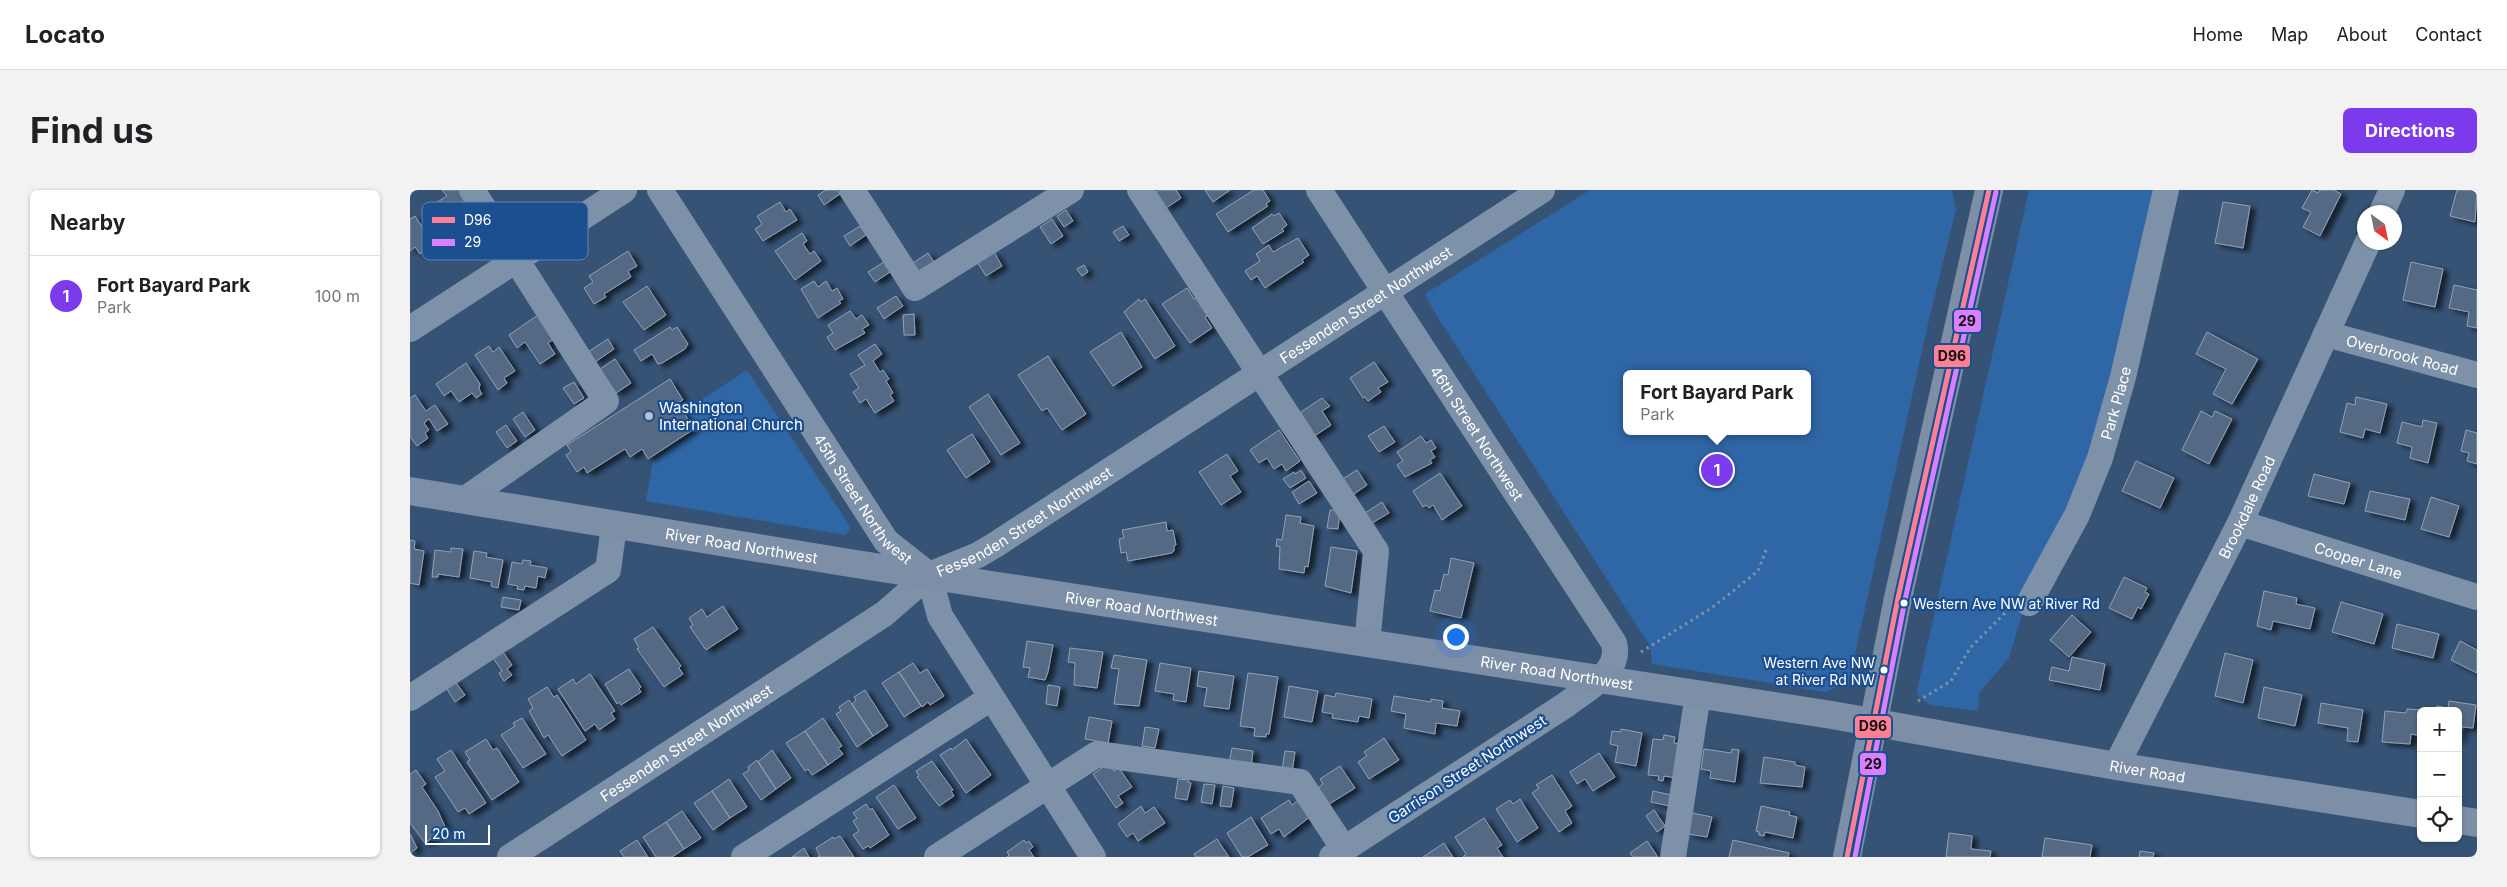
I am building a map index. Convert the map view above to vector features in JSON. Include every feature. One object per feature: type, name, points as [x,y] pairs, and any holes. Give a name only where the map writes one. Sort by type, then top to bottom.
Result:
[{"type":"main road","points":[[1847,857],[1898,598],[1989,190]]},
{"type":"main road","name":"River Road Northwest","points":[[410,491],[614,526],[1366,644],[1601,678],[1874,723]]},
{"type":"main road","name":"River Road","points":[[1874,723],[2116,766],[2417,813]]},
{"type":"main road","points":[[2462,821],[2477,823]]},
{"type":"street","points":[[472,190],[480,202]]},
{"type":"street","points":[[588,214],[624,190]]},
{"type":"street","name":"45th Street Northwest","points":[[660,190],[886,541],[929,575]]},
{"type":"street","points":[[852,190],[915,288],[1071,190]]},
{"type":"street","points":[[1140,190],[1376,551],[1366,644]]},
{"type":"street","name":"46th Street Northwest","points":[[1319,190],[1614,643],[1615,661],[1601,678]]},
{"type":"street","name":"Fessenden Street Northwest","points":[[510,857],[884,614],[929,575],[978,555],[994,546],[1385,292],[1507,199],[1542,190]]},
{"type":"street","name":"Park Place","points":[[2029,603],[2077,515],[2100,458],[2123,377],[2166,190]]},
{"type":"street","points":[[2385,205],[2392,190]]},
{"type":"street","name":"Brookdale Road","points":[[2116,766],[2240,523],[2364,250]]},
{"type":"street","points":[[410,329],[517,260],[606,401],[464,500]]},
{"type":"street","name":"Overbrook Road","points":[[2326,334],[2477,375]]},
{"type":"street","name":"Cooper Lane","points":[[2240,523],[2477,597]]},
{"type":"street","points":[[410,698],[608,570],[614,526]]},
{"type":"street","points":[[929,575],[940,616],[1093,857]]},
{"type":"street","name":"Garrison Street Northwest","points":[[1338,853],[1567,704],[1601,678]]},
{"type":"street","points":[[1673,857],[1698,694]]},
{"type":"street","points":[[744,857],[991,698]]},
{"type":"street","points":[[937,857],[1097,754],[1300,782],[1338,853]]},
{"type":"path","points":[[1641,652],[1713,606],[1758,571],[1766,550]]},
{"type":"path","points":[[1918,701],[1951,681],[1970,648],[2010,609],[2029,603]]},
{"type":"shaded area","points":[[1590,190],[1952,190],[1956,209],[1928,324],[1848,686],[1842,685],[1825,692],[1652,664],[1650,646],[1435,313],[1425,294]]},
{"type":"shaded area","points":[[2029,190],[2160,190],[2094,444],[2033,579],[2009,658],[1979,693],[1978,711],[1930,705],[1919,697],[1917,691]]},
{"type":"shaded area","points":[[747,370],[850,526],[850,530],[845,535],[646,501],[653,460],[697,431],[684,411]]},
{"type":"building","points":[[442,190],[459,190],[467,202],[438,202],[447,196]]},
{"type":"building","points":[[826,190],[837,190],[840,194],[824,205],[818,195]]},
{"type":"building","points":[[1160,190],[1176,190],[1181,198],[1166,208],[1156,192]]},
{"type":"building","points":[[1205,190],[1230,190],[1213,202]]},
{"type":"building","points":[[1254,190],[1263,190],[1270,201],[1266,204],[1268,206],[1228,232],[1216,214]]},
{"type":"building","points":[[2312,190],[2318,193],[2320,190],[2334,190],[2341,194],[2320,236],[2303,227],[2311,212],[2302,208]]},
{"type":"building","points":[[2457,190],[2477,190],[2475,222],[2450,216]]},
{"type":"building","points":[[780,202],[786,212],[790,209],[797,220],[763,241],[755,229],[762,224],[757,216]]},
{"type":"building","points":[[2223,202],[2250,206],[2243,248],[2215,243]]},
{"type":"building","points":[[1066,210],[1073,221],[1064,227],[1057,216]]},
{"type":"building","points":[[1279,213],[1287,225],[1282,229],[1284,231],[1263,244],[1252,228],[1272,214],[1274,216]]},
{"type":"building","points":[[415,216],[422,227],[422,253],[420,254],[415,247],[410,251],[410,219]]},
{"type":"building","points":[[1052,219],[1063,236],[1051,244],[1040,227]]},
{"type":"building","points":[[860,226],[866,235],[850,246],[844,236]]},
{"type":"building","points":[[1123,226],[1129,235],[1119,241],[1113,232]]},
{"type":"building","points":[[802,233],[807,241],[803,244],[810,254],[814,251],[821,261],[795,280],[775,251]]},
{"type":"building","points":[[1298,238],[1309,255],[1302,260],[1304,262],[1265,288],[1257,276],[1251,280],[1245,271],[1260,261],[1256,254],[1269,245],[1273,252]]},
{"type":"building","points":[[628,251],[637,266],[628,271],[631,277],[604,294],[606,297],[594,304],[584,288],[593,282],[589,276]]},
{"type":"building","points":[[994,252],[1002,266],[986,276],[977,262]]},
{"type":"building","points":[[928,253],[934,262],[918,272],[913,263]]},
{"type":"building","points":[[884,262],[890,272],[875,282],[868,272]]},
{"type":"building","points":[[2411,262],[2443,269],[2435,307],[2403,300]]},
{"type":"building","points":[[1084,265],[1088,272],[1082,276],[1077,269]]},
{"type":"building","points":[[814,281],[818,287],[826,281],[832,291],[837,288],[843,299],[839,301],[841,303],[818,318],[801,289]]},
{"type":"building","points":[[2454,285],[2477,290],[2477,328],[2467,326],[2469,312],[2449,308]]},
{"type":"building","points":[[647,286],[666,315],[644,330],[623,302]]},
{"type":"building","points":[[1187,288],[1194,299],[1200,295],[1212,313],[1205,317],[1212,328],[1190,343],[1162,304]]},
{"type":"building","points":[[896,296],[903,306],[884,319],[877,308]]},
{"type":"building","points":[[1139,299],[1141,302],[1145,299],[1175,346],[1155,359],[1124,312]]},
{"type":"building","points":[[850,311],[856,319],[862,315],[869,325],[862,329],[865,333],[835,350],[827,337],[833,333],[828,325]]},
{"type":"building","points":[[914,314],[915,335],[904,335],[903,315]]},
{"type":"building","points":[[538,315],[554,339],[548,343],[555,354],[540,364],[525,342],[517,348],[509,335]]},
{"type":"building","points":[[670,327],[672,330],[677,327],[688,344],[685,349],[662,363],[658,364],[652,354],[641,361],[634,350]]},
{"type":"building","points":[[1121,332],[1142,367],[1113,386],[1090,352]]},
{"type":"building","points":[[2207,332],[2258,359],[2232,404],[2213,394],[2226,369],[2196,354]]},
{"type":"building","points":[[608,339],[614,349],[595,362],[588,352]]},
{"type":"building","points":[[875,344],[882,354],[873,361],[880,372],[883,370],[889,379],[886,381],[893,393],[890,395],[894,401],[875,413],[866,399],[860,403],[853,392],[859,388],[850,374],[865,365],[858,355]]},
{"type":"building","points":[[489,346],[493,352],[499,347],[515,371],[504,378],[507,383],[498,390],[475,355]]},
{"type":"building","points":[[1048,356],[1086,414],[1062,430],[1047,408],[1042,411],[1018,375]]},
{"type":"building","points":[[615,359],[631,383],[616,393],[600,369]]},
{"type":"building","points":[[1374,362],[1388,382],[1378,388],[1381,392],[1368,401],[1365,397],[1363,398],[1350,378]]},
{"type":"building","points":[[466,363],[480,384],[479,389],[482,394],[476,398],[472,393],[459,402],[451,391],[444,396],[436,384]]},
{"type":"building","name":"Washington International Church","points":[[670,379],[683,400],[678,403],[694,429],[648,459],[642,449],[630,457],[625,449],[587,473],[584,467],[577,472],[566,455],[571,452],[567,445]]},
{"type":"building","points":[[574,382],[584,398],[574,404],[563,388]]},
{"type":"building","points":[[988,394],[1020,443],[1001,455],[969,407]]},
{"type":"building","points":[[415,395],[426,411],[435,405],[448,424],[437,431],[429,419],[424,423],[429,430],[425,433],[428,438],[417,446],[410,437],[410,398]]},
{"type":"building","points":[[2356,397],[2387,404],[2380,433],[2365,429],[2363,438],[2340,432],[2347,403],[2355,405]]},
{"type":"building","points":[[1322,398],[1330,406],[1322,411],[1331,425],[1310,439],[1295,416]]},
{"type":"building","points":[[2201,411],[2212,417],[2215,411],[2232,419],[2209,464],[2182,450]]},
{"type":"building","points":[[523,412],[535,430],[525,437],[513,419]]},
{"type":"building","points":[[2423,420],[2437,423],[2428,463],[2410,458],[2412,447],[2397,443],[2402,422],[2422,427]]},
{"type":"building","points":[[506,425],[517,441],[507,448],[496,432]]},
{"type":"building","points":[[1384,426],[1395,442],[1379,452],[1368,436]]},
{"type":"building","points":[[1279,430],[1300,461],[1286,471],[1282,464],[1274,469],[1267,458],[1259,463],[1250,450]]},
{"type":"building","points":[[2466,430],[2477,433],[2477,464],[2467,461],[2469,453],[2461,451]]},
{"type":"building","points":[[972,434],[990,462],[966,478],[947,450]]},
{"type":"building","points":[[1421,436],[1426,443],[1431,440],[1436,448],[1431,451],[1435,457],[1430,460],[1432,463],[1405,477],[1397,465],[1403,461],[1397,452]]},
{"type":"building","points":[[1227,454],[1238,471],[1230,476],[1241,492],[1221,505],[1199,472]]},
{"type":"building","points":[[2136,461],[2174,478],[2160,508],[2122,491]]},
{"type":"building","points":[[1301,470],[1306,478],[1290,488],[1283,479]]},
{"type":"building","points":[[1357,470],[1367,485],[1351,496],[1341,480]]},
{"type":"building","points":[[1440,473],[1462,506],[1442,520],[1433,505],[1429,508],[1426,505],[1423,507],[1413,491]]},
{"type":"building","points":[[2314,474],[2350,483],[2344,504],[2308,496]]},
{"type":"building","points":[[1309,481],[1317,493],[1299,504],[1292,492]]},
{"type":"building","points":[[2370,491],[2410,499],[2405,520],[2365,511]]},
{"type":"building","points":[[2431,497],[2459,506],[2449,537],[2421,529]]},
{"type":"building","points":[[1382,502],[1389,513],[1372,523],[1365,513]]},
{"type":"building","points":[[1330,510],[1340,511],[1338,529],[1327,528]]},
{"type":"building","points":[[1286,515],[1301,517],[1300,523],[1314,526],[1308,567],[1305,566],[1304,573],[1279,569],[1280,547],[1276,546],[1277,539],[1282,540]]},
{"type":"building","points":[[1166,522],[1167,531],[1173,530],[1176,545],[1172,553],[1128,561],[1126,552],[1121,553],[1119,539],[1124,538],[1122,530]]},
{"type":"building","points":[[410,540],[415,541],[414,549],[424,551],[419,585],[410,583]]},
{"type":"building","points":[[1331,547],[1357,551],[1351,593],[1325,586]]},
{"type":"building","points":[[451,548],[463,549],[459,577],[438,574],[438,577],[432,577],[435,550],[451,552]]},
{"type":"building","points":[[474,551],[487,553],[486,557],[503,560],[498,588],[491,586],[492,582],[470,578]]},
{"type":"building","points":[[1451,558],[1474,563],[1461,618],[1430,611],[1435,590],[1440,591],[1444,574],[1448,575]]},
{"type":"building","points":[[523,560],[531,561],[530,565],[547,568],[545,578],[538,576],[536,588],[525,586],[524,590],[517,589],[518,586],[508,584],[512,562],[522,564]]},
{"type":"building","points":[[2124,577],[2147,588],[2145,592],[2149,594],[2141,609],[2138,607],[2132,619],[2109,608]]},
{"type":"building","points":[[2264,591],[2297,598],[2296,604],[2315,608],[2310,629],[2273,621],[2271,630],[2257,626]]},
{"type":"building","points":[[503,597],[521,600],[519,610],[501,607]]},
{"type":"building","points":[[2341,602],[2383,614],[2374,644],[2332,632]]},
{"type":"building","points":[[723,606],[738,629],[706,650],[690,627],[693,625],[689,618],[702,609],[707,617]]},
{"type":"building","points":[[2072,615],[2091,632],[2069,657],[2050,640]]},
{"type":"building","points":[[2397,624],[2439,634],[2433,658],[2392,648]]},
{"type":"building","points":[[653,627],[681,666],[679,668],[683,674],[664,687],[637,649],[639,648],[634,639]]},
{"type":"building","points":[[1027,641],[1053,645],[1045,680],[1028,677],[1030,668],[1023,667]]},
{"type":"building","points":[[2460,641],[2477,650],[2477,673],[2451,660]]},
{"type":"building","points":[[1070,648],[1103,652],[1097,688],[1074,685],[1075,663],[1068,662]]},
{"type":"building","points":[[501,649],[512,665],[507,669],[512,675],[504,681],[499,673],[502,671],[491,655]]},
{"type":"building","points":[[2225,653],[2253,660],[2243,703],[2215,696]]},
{"type":"building","points":[[1114,655],[1147,660],[1139,706],[1114,704],[1119,669],[1111,668]]},
{"type":"building","points":[[2072,657],[2105,664],[2100,690],[2049,680],[2052,667],[2069,671]]},
{"type":"building","points":[[913,663],[920,673],[927,669],[944,696],[930,705],[928,702],[922,707],[899,672]]},
{"type":"building","points":[[1160,663],[1191,668],[1186,702],[1173,700],[1174,694],[1155,691]]},
{"type":"building","points":[[629,669],[641,687],[639,689],[641,692],[621,705],[619,702],[617,704],[605,684]]},
{"type":"building","points":[[1199,671],[1234,676],[1229,709],[1204,706],[1207,688],[1197,686]]},
{"type":"building","points":[[899,672],[921,706],[904,717],[882,683]]},
{"type":"building","points":[[1248,673],[1278,677],[1269,734],[1266,734],[1266,737],[1254,736],[1255,728],[1240,726]]},
{"type":"building","points":[[590,674],[615,711],[611,713],[615,719],[599,730],[595,724],[585,731],[558,689],[573,679],[576,684]]},
{"type":"building","points":[[454,680],[465,695],[455,702],[445,686]]},
{"type":"building","points":[[1048,685],[1060,687],[1057,706],[1046,704]]},
{"type":"building","points":[[1289,686],[1318,691],[1312,722],[1284,717]]},
{"type":"building","points":[[547,687],[554,697],[557,695],[586,740],[562,756],[548,735],[544,738],[529,711],[533,708],[528,699]]},
{"type":"building","points":[[2264,687],[2302,695],[2295,726],[2258,718]]},
{"type":"building","points":[[865,690],[888,726],[873,736],[852,704],[856,700],[854,697]]},
{"type":"building","points":[[1336,693],[1372,699],[1369,718],[1359,716],[1358,722],[1332,718],[1333,714],[1322,712],[1325,695],[1335,697]]},
{"type":"building","points":[[1394,696],[1431,702],[1431,699],[1443,701],[1442,708],[1460,711],[1457,726],[1436,723],[1435,734],[1404,728],[1406,714],[1391,711]]},
{"type":"building","points":[[849,700],[873,736],[857,747],[836,714],[841,711],[839,707]]},
{"type":"building","points":[[2449,701],[2476,705],[2473,728],[2462,727],[2462,707],[2448,707]]},
{"type":"building","points":[[2321,703],[2363,710],[2358,742],[2347,741],[2348,728],[2318,723]]},
{"type":"building","points":[[2407,709],[2417,710],[2417,735],[2411,734],[2410,744],[2382,742],[2385,711],[2406,713]]},
{"type":"building","points":[[1089,717],[1112,721],[1108,743],[1085,739]]},
{"type":"building","points":[[522,718],[546,754],[523,768],[501,735],[515,726],[513,723]]},
{"type":"building","points":[[823,718],[842,746],[838,748],[843,754],[828,765],[805,731]]},
{"type":"building","points":[[1145,727],[1159,729],[1155,748],[1142,746]]},
{"type":"building","points":[[1621,729],[1642,733],[1636,766],[1615,762],[1618,746],[1610,744],[1612,731],[1620,732]]},
{"type":"building","points":[[805,731],[828,765],[812,775],[808,769],[805,771],[786,743]]},
{"type":"building","points":[[1664,735],[1675,737],[1674,743],[1682,744],[1677,778],[1664,776],[1663,781],[1658,780],[1659,776],[1648,775],[1653,739],[1663,740]]},
{"type":"building","points":[[1384,738],[1399,760],[1369,779],[1358,762],[1367,756],[1364,752]]},
{"type":"building","points":[[486,739],[493,750],[497,748],[519,782],[492,800],[467,762],[470,760],[465,752]]},
{"type":"building","points":[[966,739],[991,775],[966,793],[940,755],[951,748],[952,750]]},
{"type":"building","points":[[1232,748],[1253,751],[1251,767],[1229,763]]},
{"type":"building","points":[[1704,749],[1731,753],[1732,749],[1739,750],[1735,782],[1710,778],[1711,771],[1701,769]]},
{"type":"building","points":[[451,750],[486,803],[469,814],[465,808],[458,812],[435,777],[445,771],[437,759]]},
{"type":"building","points":[[772,750],[791,778],[776,789],[758,762]]},
{"type":"building","points":[[1285,751],[1295,752],[1292,772],[1282,770]]},
{"type":"building","points":[[1599,753],[1615,777],[1593,791],[1585,779],[1577,784],[1570,772]]},
{"type":"building","points":[[1764,757],[1795,762],[1795,765],[1805,767],[1802,787],[1760,783]]},
{"type":"building","points":[[757,760],[776,789],[761,800],[743,774]]},
{"type":"building","points":[[932,761],[953,790],[951,791],[954,796],[939,806],[917,777],[919,776],[916,771]]},
{"type":"building","points":[[1109,763],[1114,771],[1119,768],[1132,787],[1118,796],[1123,803],[1116,808],[1093,774]]},
{"type":"building","points":[[1340,766],[1355,788],[1326,806],[1315,790],[1323,784],[1320,779]]},
{"type":"building","points":[[416,770],[426,784],[422,787],[438,811],[446,829],[425,843],[410,823],[410,774]]},
{"type":"building","points":[[1552,775],[1572,806],[1565,811],[1572,823],[1559,832],[1532,793],[1539,788],[1536,785]]},
{"type":"building","points":[[729,779],[747,807],[730,818],[712,791]]},
{"type":"building","points":[[1178,779],[1189,780],[1188,782],[1191,783],[1187,800],[1175,798]]},
{"type":"building","points":[[1204,784],[1215,785],[1212,804],[1201,802]]},
{"type":"building","points":[[894,785],[916,818],[898,829],[876,797]]},
{"type":"building","points":[[1223,786],[1234,788],[1231,807],[1220,806]]},
{"type":"building","points":[[712,791],[730,818],[713,830],[694,803]]},
{"type":"building","points":[[1653,791],[1671,795],[1669,806],[1651,802]]},
{"type":"building","points":[[1300,799],[1311,816],[1284,837],[1279,829],[1271,834],[1261,818],[1289,800],[1292,805]]},
{"type":"building","points":[[1520,799],[1538,828],[1517,842],[1496,809],[1510,800],[1513,804]]},
{"type":"building","points":[[866,804],[870,810],[872,808],[889,835],[870,848],[868,846],[863,849],[853,835],[859,831],[853,821],[857,818],[853,813]]},
{"type":"building","points":[[1141,806],[1145,813],[1154,807],[1165,823],[1138,841],[1133,833],[1127,837],[1118,824]]},
{"type":"building","points":[[1761,806],[1790,812],[1789,815],[1797,817],[1793,838],[1765,832],[1764,836],[1759,835],[1759,832],[1756,831]]},
{"type":"building","points":[[1654,810],[1665,826],[1657,832],[1646,816]]},
{"type":"building","points":[[682,811],[701,838],[684,849],[666,822]]},
{"type":"building","points":[[1692,813],[1712,817],[1707,837],[1688,834]]},
{"type":"building","points":[[1251,817],[1268,845],[1248,857],[1242,857],[1227,833]]},
{"type":"building","points":[[1484,818],[1502,845],[1497,848],[1503,857],[1463,857],[1466,854],[1455,837]]},
{"type":"building","points":[[666,822],[684,849],[672,857],[656,857],[643,837]]},
{"type":"building","points":[[1949,833],[1972,836],[1971,849],[1991,851],[1990,857],[1946,857]]},
{"type":"building","points":[[410,834],[417,848],[410,853]]},
{"type":"building","points":[[840,836],[854,857],[818,857],[820,856],[816,848],[833,837],[834,839]]},
{"type":"building","points":[[2045,838],[2092,845],[2090,857],[2042,857]]},
{"type":"building","points":[[1217,839],[1229,857],[1196,857],[1194,854]]},
{"type":"building","points":[[637,840],[648,857],[624,857],[620,851]]},
{"type":"building","points":[[1024,840],[1026,843],[1029,841],[1033,847],[1029,850],[1034,857],[1007,857],[1009,855],[1007,852]]},
{"type":"building","points":[[1733,840],[1789,853],[1788,857],[1729,857]]},
{"type":"building","points":[[1647,841],[1658,857],[1633,857],[1630,853]]},
{"type":"building","points":[[1444,843],[1453,857],[1423,857]]},
{"type":"building","points":[[804,848],[809,857],[792,857]]},
{"type":"building","points":[[2140,851],[2154,853],[2153,857],[2139,857]]},
{"type":"transit line","name":"D96","points":[[1847,857],[1898,598],[1989,190]]},
{"type":"transit line","name":"29","points":[[1855,857],[1905,600],[1996,192]]},
{"type":"place","name":"Washington International Church","points":[[649,416]]},
{"type":"place","name":"Fort Bayard Park","points":[[1717,470]]},
{"type":"place","name":"Western Ave NW at River Rd","points":[[1904,603]]},
{"type":"place","name":"Western Ave NW at River Rd NW","points":[[1884,670]]}]
